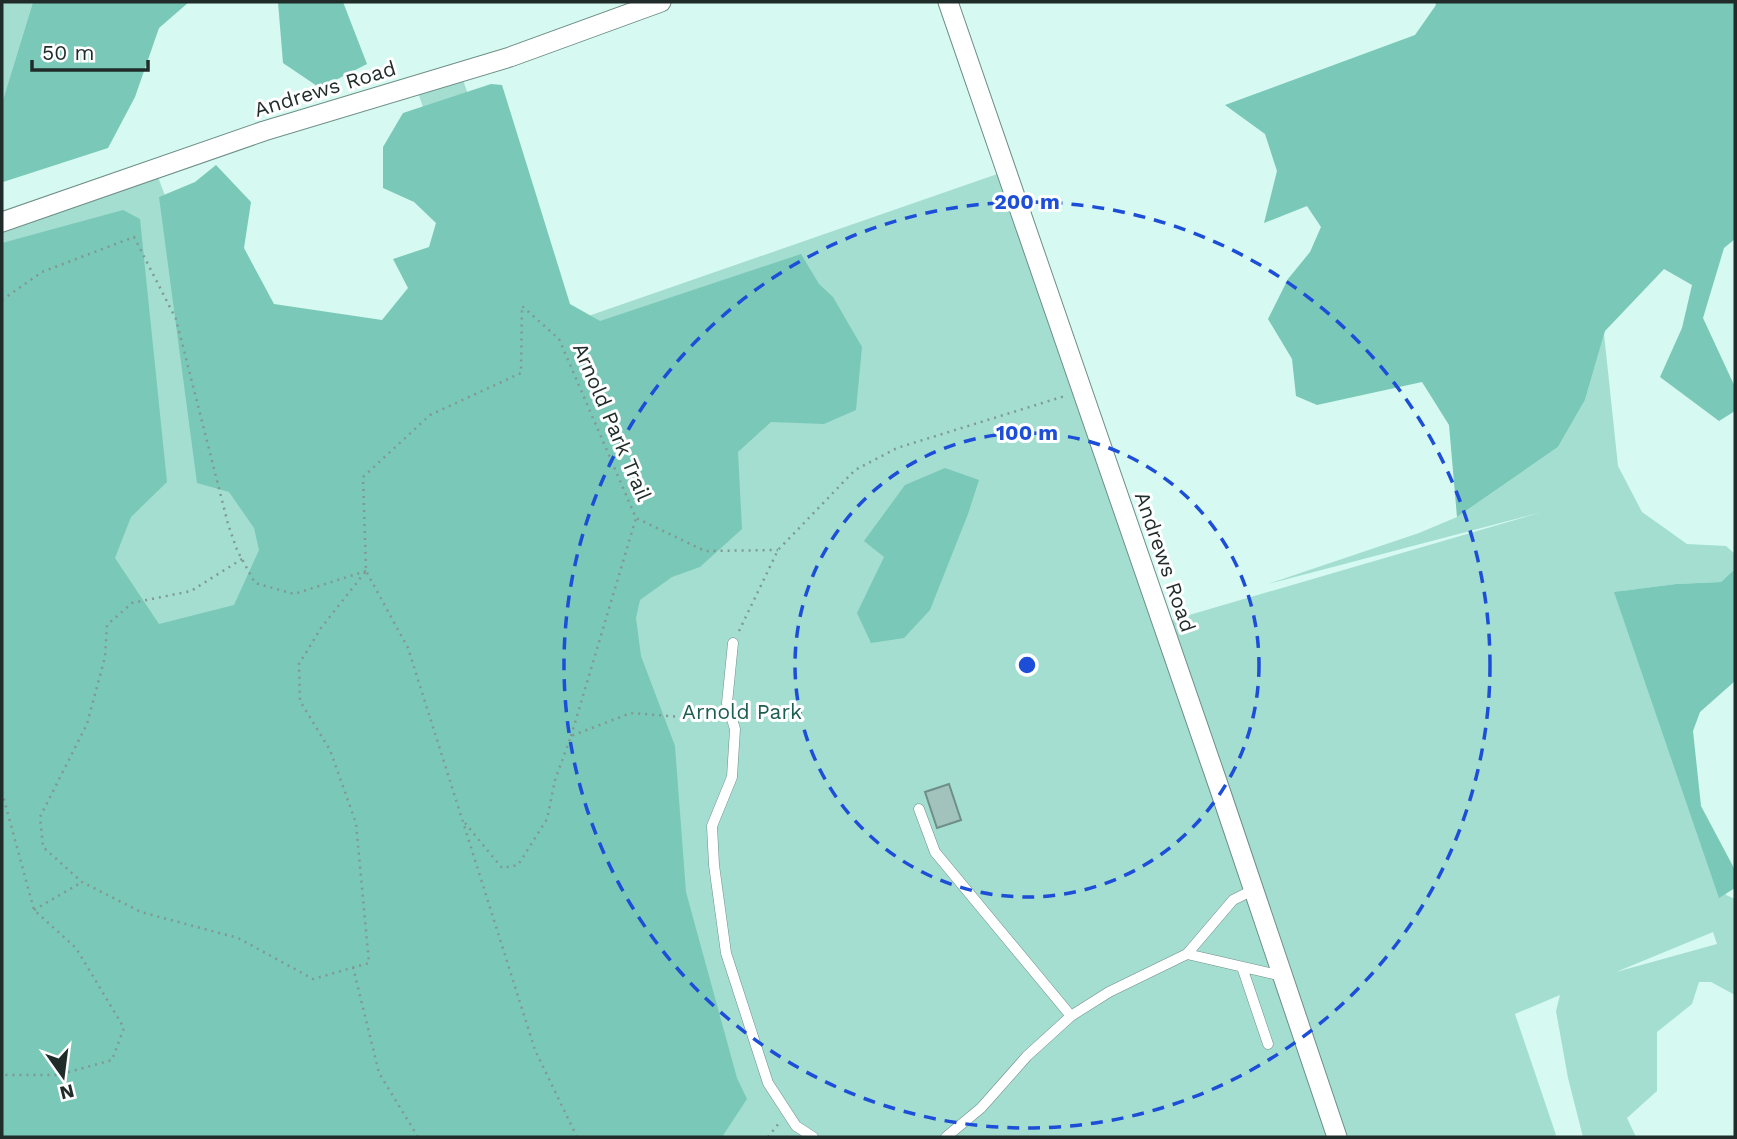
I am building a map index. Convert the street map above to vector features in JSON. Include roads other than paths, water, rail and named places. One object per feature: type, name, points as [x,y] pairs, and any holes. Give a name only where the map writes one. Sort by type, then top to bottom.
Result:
[{"type":"street","name":"Andrews Road","points":[[2,222],[264,131],[521,53],[661,2]]},
{"type":"street","name":"Andrews Road","points":[[948,2],[1337,1137]]},
{"type":"lane","points":[[733,643],[727,703],[735,729],[732,777],[712,826],[714,865],[726,953],[768,1083],[796,1126],[813,1137]]},
{"type":"lane","points":[[919,809],[935,852],[1071,1016]]},
{"type":"lane","points":[[946,1137],[981,1108],[1027,1056],[1071,1016],[1109,992],[1187,954],[1233,900],[1253,890]]},
{"type":"lane","points":[[1187,954],[1282,976]]},
{"type":"lane","points":[[1242,967],[1268,1044]]},
{"type":"park label","name":"Arnold Park","points":[[742,712]]}]
